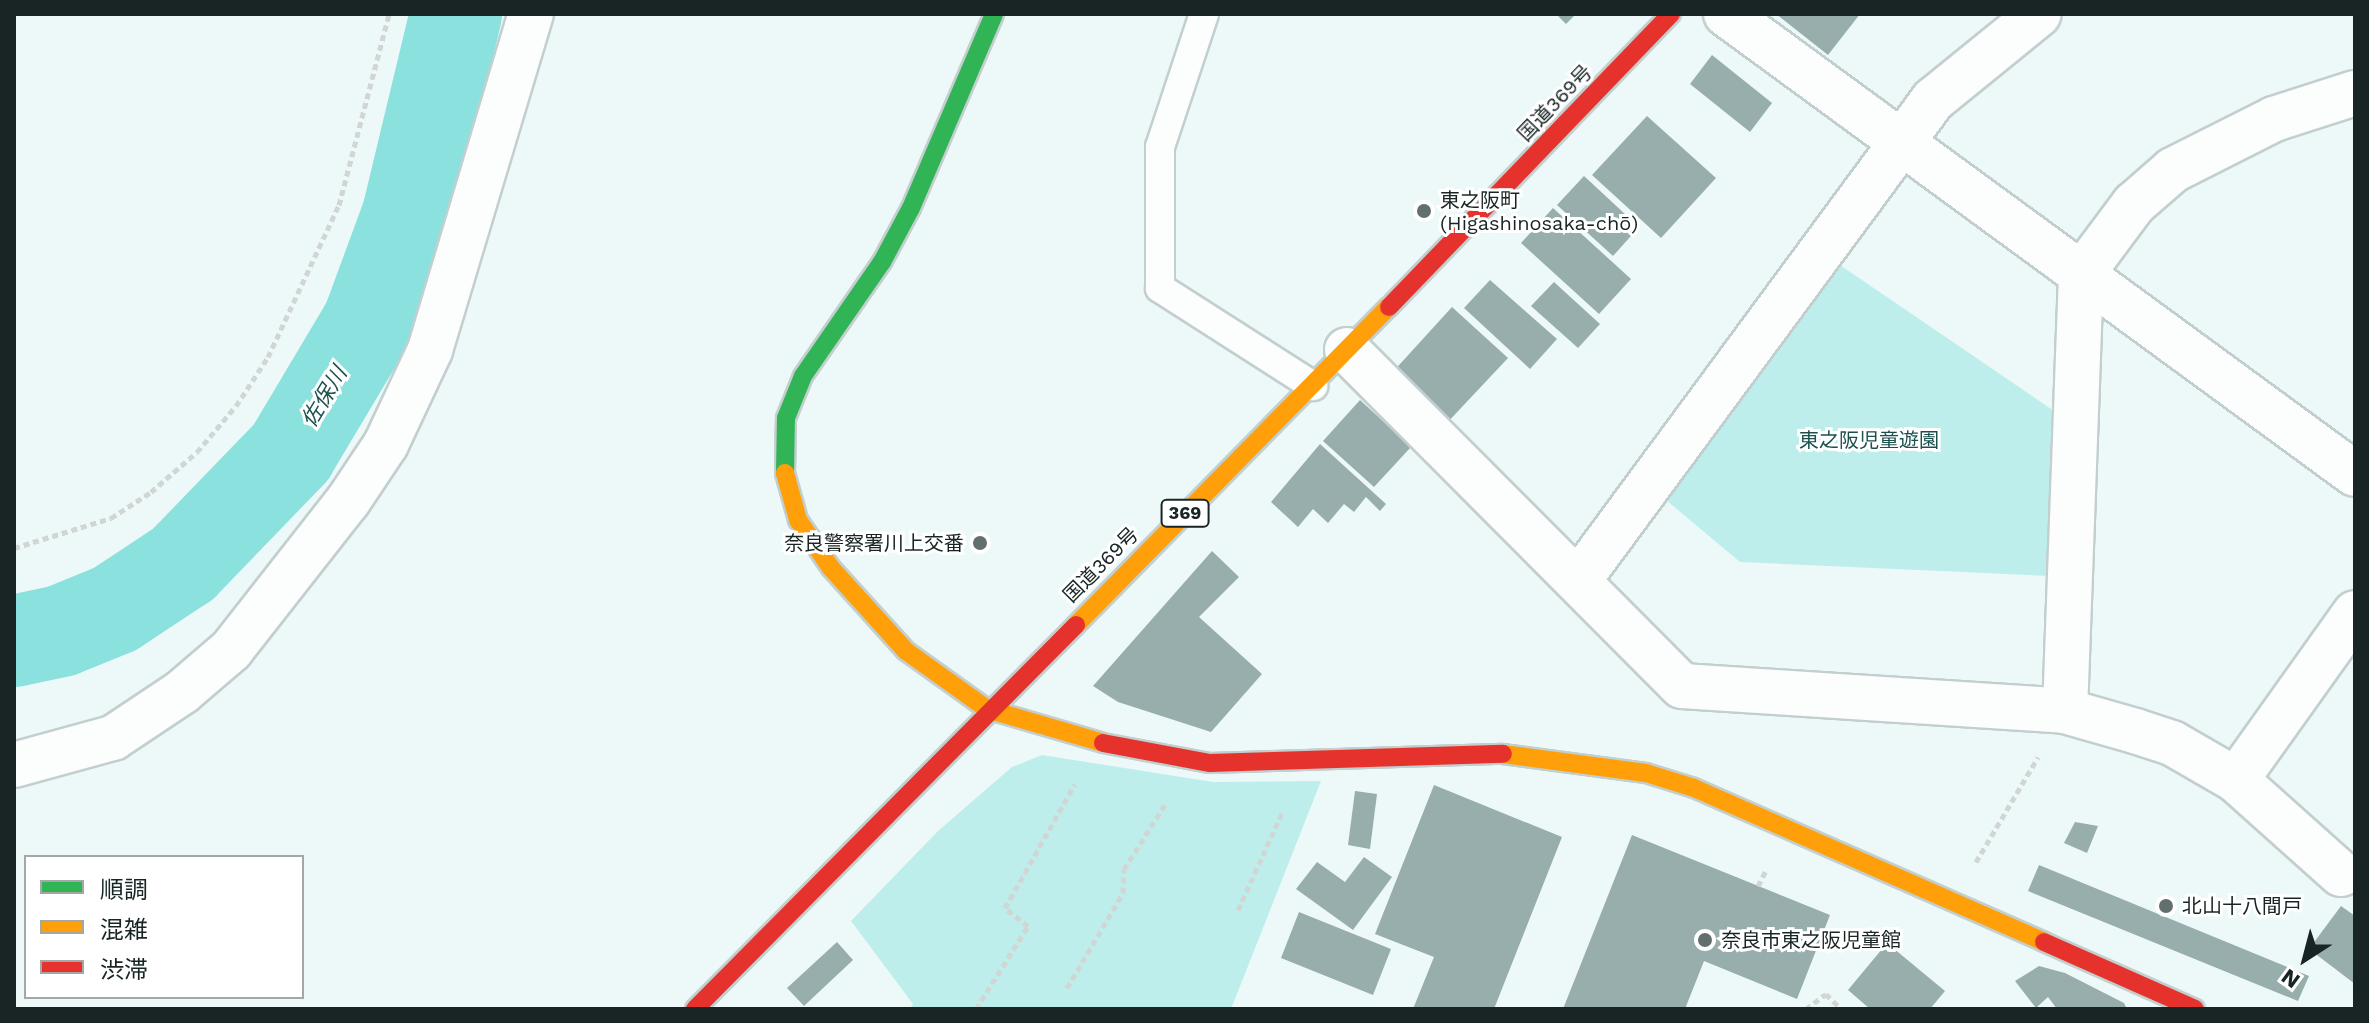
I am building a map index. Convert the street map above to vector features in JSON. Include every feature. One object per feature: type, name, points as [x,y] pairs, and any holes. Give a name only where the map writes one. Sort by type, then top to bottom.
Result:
[{"type":"main road","points":[[994,14],[911,208],[882,262],[803,376],[786,418],[781,450],[785,487],[798,520],[831,568],[906,651],[987,709],[1095,742],[1210,763],[1302,757],[1502,754],[1646,773],[1694,788],[1951,904],[2195,1009]]},
{"type":"main road","name":"国道369号","points":[[695,1009],[987,709],[1313,386],[1671,14]]},
{"type":"street","points":[[14,765],[113,738],[182,692],[231,650],[348,501],[386,444],[430,350],[531,14]]},
{"type":"street","points":[[1726,14],[1899,145],[2355,474]]},
{"type":"street","points":[[1578,581],[1933,100],[2039,14]]},
{"type":"street","points":[[2065,711],[2081,275],[2134,204],[2173,170],[2274,119],[2355,93]]},
{"type":"street","points":[[1347,350],[1682,686],[2065,711],[2172,743],[2236,780],[2341,874]]},
{"type":"street","points":[[2236,780],[2355,613]]},
{"type":"lane","points":[[1204,14],[1160,147],[1160,288],[1313,386]]},
{"type":"path","points":[[14,548],[111,518],[151,492],[197,452],[236,406],[268,357],[339,205],[389,14]]},
{"type":"path","points":[[1951,904],[2065,711]]},
{"type":"path","points":[[976,1009],[1028,926],[1005,908],[1095,742]]},
{"type":"path","points":[[1238,910],[1295,785],[1302,757]]},
{"type":"path","points":[[1067,988],[1123,893],[1124,869],[1176,788],[1180,758]]},
{"type":"path","points":[[1806,1009],[1826,994],[1841,1009]]},
{"type":"green space","name":"東之阪児童遊園","points":[[1834,261],[2054,411],[2050,576],[1740,562],[1666,500]]},
{"type":"green space","points":[[1042,755],[1213,782],[1321,781],[1231,1009],[910,1009],[913,1004],[851,921],[938,831],[1012,767]]},
{"type":"building","points":[[1556,14],[1576,14],[1566,24]]},
{"type":"building","points":[[1776,14],[1860,14],[1828,55]]},
{"type":"building","points":[[1712,55],[1772,103],[1750,132],[1690,84]]},
{"type":"building","points":[[1647,116],[1716,178],[1661,238],[1592,175]]},
{"type":"building","points":[[1584,176],[1639,227],[1613,256],[1557,205]]},
{"type":"building","points":[[1553,208],[1631,279],[1599,314],[1521,243]]},
{"type":"building","points":[[1490,280],[1557,339],[1530,369],[1464,308]]},
{"type":"building","points":[[1554,282],[1600,324],[1578,348],[1531,306]]},
{"type":"building","points":[[1452,307],[1508,358],[1445,425],[1390,375]]},
{"type":"building","points":[[1360,400],[1411,447],[1374,487],[1323,441]]},
{"type":"building","points":[[1320,444],[1386,504],[1380,511],[1366,497],[1354,512],[1344,504],[1328,523],[1313,509],[1298,527],[1271,502]]},
{"type":"building","points":[[1212,551],[1239,577],[1199,617],[1262,674],[1211,732],[1118,702],[1093,686]]},
{"type":"building","points":[[1434,785],[1562,837],[1494,1009],[1413,1009],[1434,957],[1375,934]]},
{"type":"building","points":[[1355,791],[1377,794],[1370,849],[1348,845]]},
{"type":"building","points":[[2075,822],[2098,826],[2087,853],[2064,843]]},
{"type":"building","name":"奈良市東之阪児童館","points":[[1632,835],[1830,915],[1797,999],[1704,961],[1685,1009],[1563,1009]]},
{"type":"building","points":[[1364,857],[1392,877],[1353,930],[1296,889],[1317,862],[1345,882]]},
{"type":"building","points":[[2039,865],[2309,976],[2298,1001],[2028,891]]},
{"type":"building","points":[[2341,906],[2355,916],[2355,984],[2309,949]]},
{"type":"building","points":[[1299,912],[1391,949],[1373,995],[1281,958]]},
{"type":"building","points":[[837,942],[853,960],[804,1006],[787,988]]},
{"type":"building","points":[[1887,943],[1945,991],[1930,1009],[1870,1009],[1848,990]]},
{"type":"building","points":[[2039,966],[2065,973],[2124,1003],[2127,1009],[2057,1009],[2048,997],[2036,1008],[2015,981]]},
{"type":"waterway","name":"佐保川","points":[[14,641],[61,631],[115,609],[183,564],[291,452],[368,323],[408,214],[456,14]]},
{"type":"traffic: fast","points":[[785,473],[786,418],[803,376],[882,262],[911,208],[994,14]]},
{"type":"traffic: slow","points":[[1076,625],[1389,307]]},
{"type":"traffic: slow","points":[[785,473],[798,520],[831,568],[906,651],[987,709],[1103,743]]},
{"type":"traffic: slow","points":[[1503,754],[1646,773],[1694,788],[2044,942]]},
{"type":"traffic: jam","points":[[1389,307],[1671,14]]},
{"type":"traffic: jam","points":[[695,1009],[1076,625]]},
{"type":"traffic: jam","points":[[1103,743],[1210,763],[1503,754]]},
{"type":"traffic: jam","points":[[2044,942],[2195,1009]]},
{"type":"place","name":"東之阪町 (Higashinosaka-chō)","points":[[1424,211]]},
{"type":"place","name":"奈良警察署川上交番","points":[[980,543]]},
{"type":"place","name":"北山十八間戸","points":[[2166,906]]},
{"type":"place","name":"奈良市東之阪児童館","points":[[1705,940]]}]
